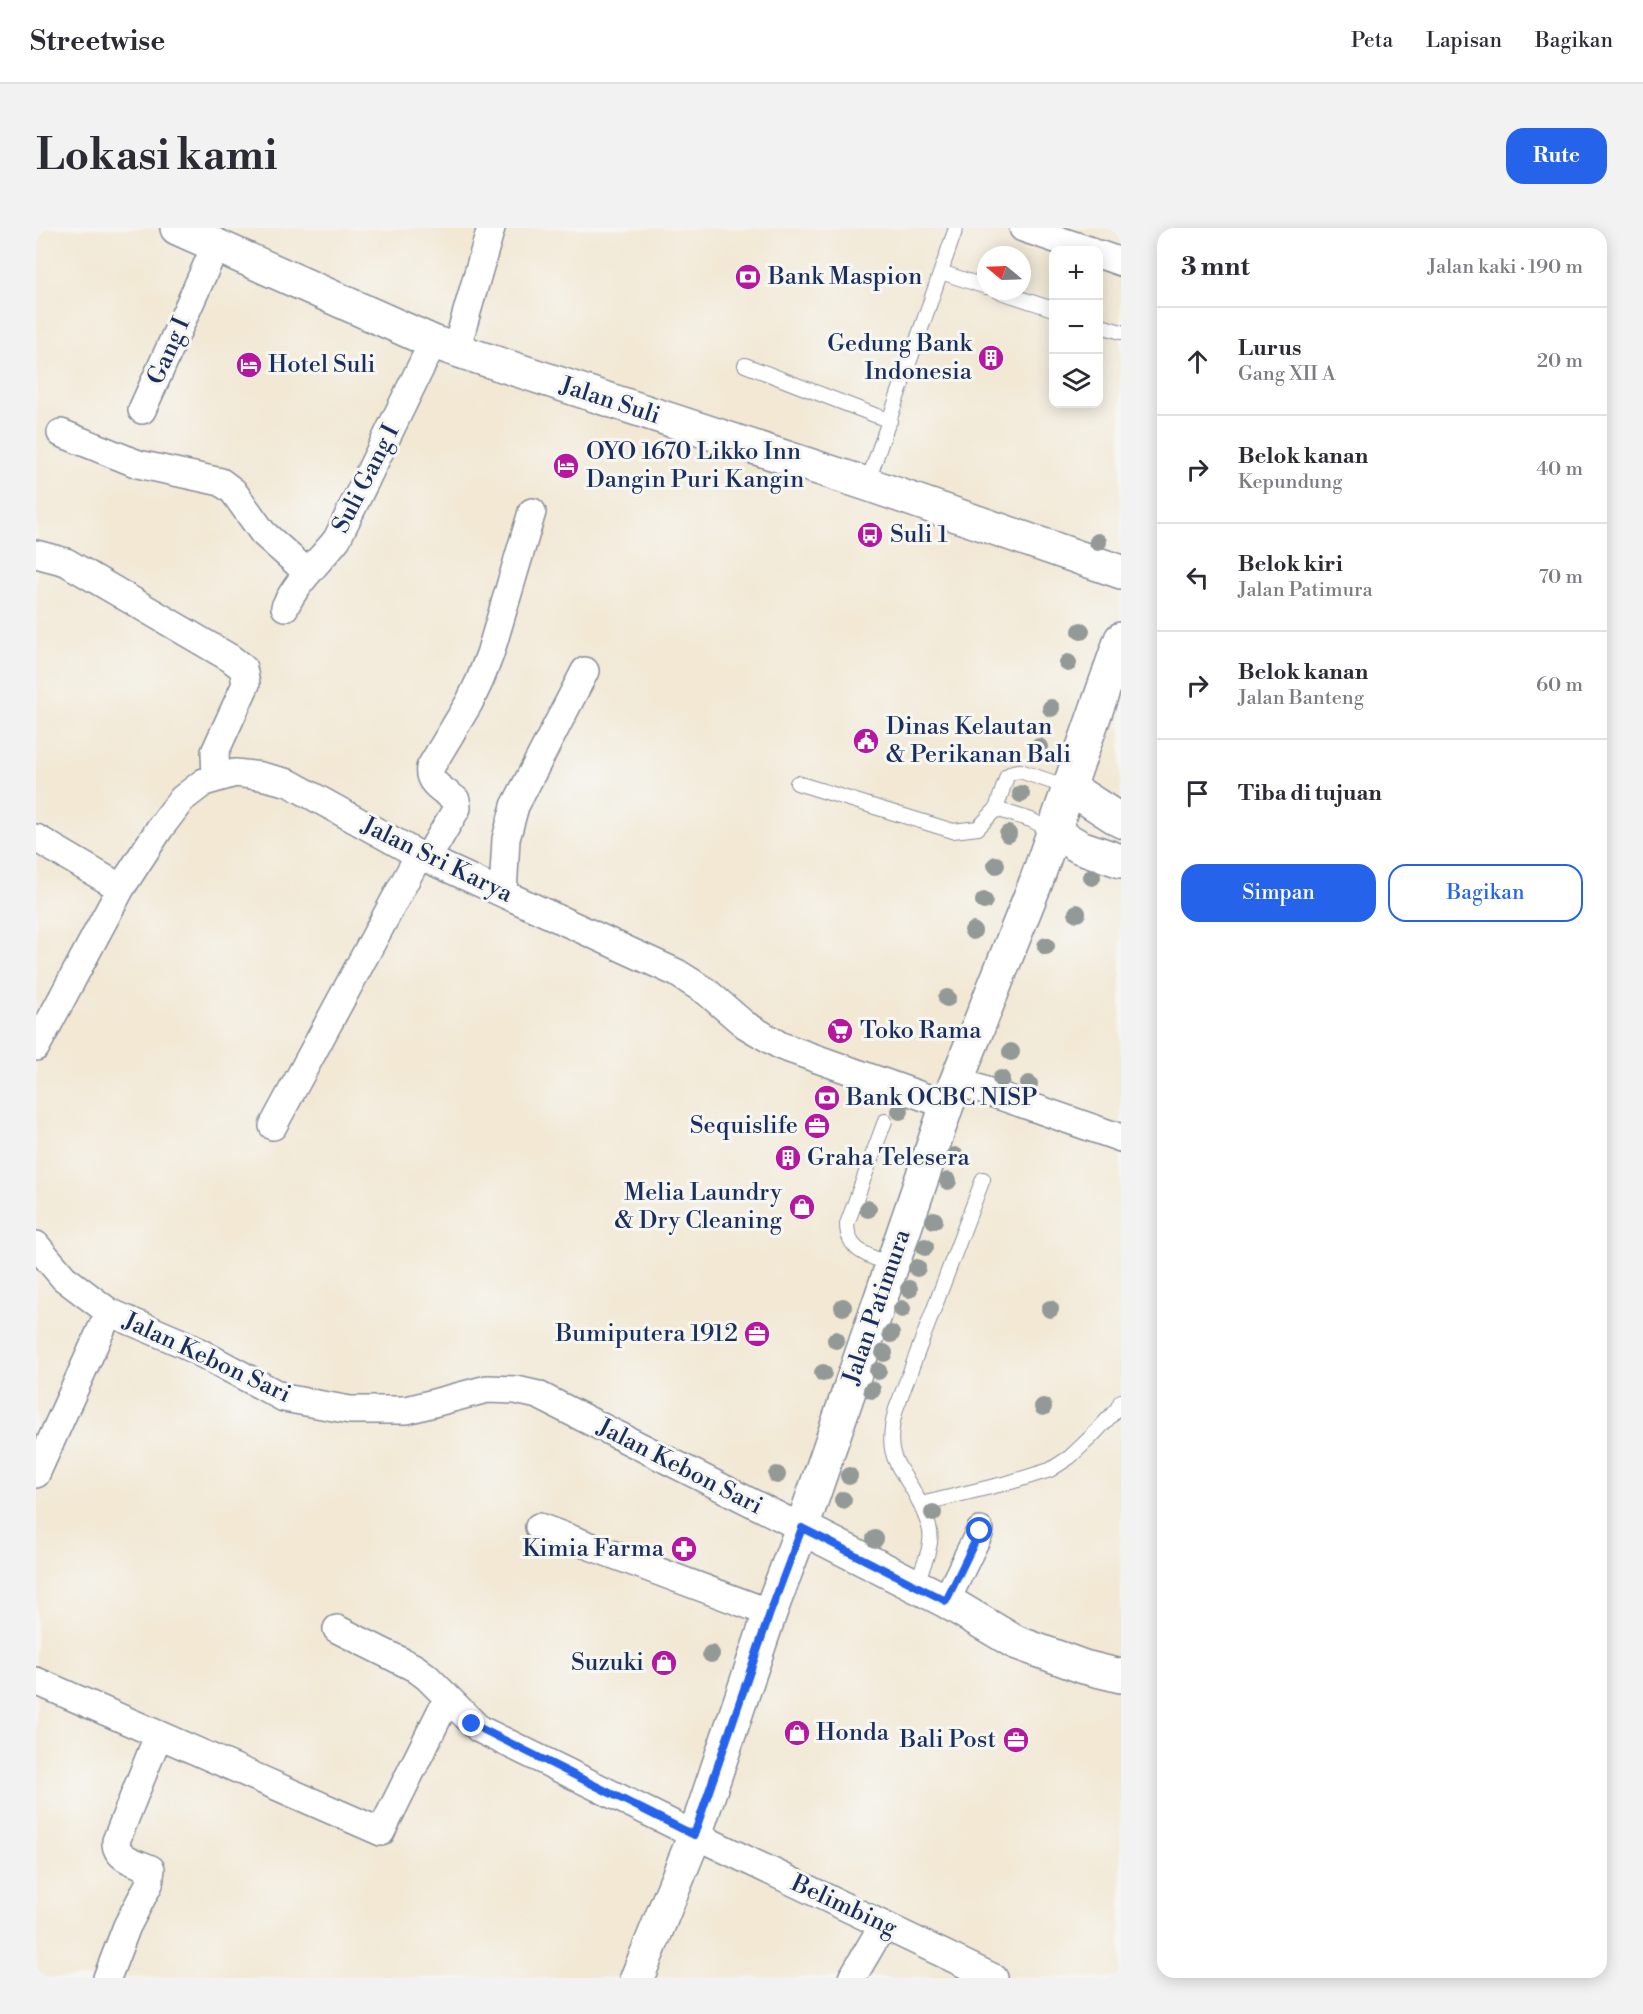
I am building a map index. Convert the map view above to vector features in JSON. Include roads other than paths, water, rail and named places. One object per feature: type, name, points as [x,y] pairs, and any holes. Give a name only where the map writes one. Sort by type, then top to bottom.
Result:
[{"type":"main road","name":"Jalan Suli","points":[[177,228],[445,346],[867,484],[1121,572]]},
{"type":"main road","name":"Jalan Patimura","points":[[637,1978],[694,1835],[952,1093],[1036,882],[1121,639]]},
{"type":"main road","points":[[1070,788],[1121,822]]},
{"type":"main road","points":[[1054,832],[1080,847],[1121,861]]},
{"type":"main road","points":[[802,1528],[946,1601],[1015,1642],[1084,1668],[1121,1676]]},
{"type":"street","name":"Suli Gang I","points":[[285,607],[298,583],[337,539],[445,346],[491,228]]},
{"type":"street","points":[[1023,228],[1076,246]]},
{"type":"street","name":"Gang I","points":[[142,410],[216,245]]},
{"type":"street","points":[[1103,256],[1121,262]]},
{"type":"street","points":[[62,434],[138,464],[221,482],[233,491],[263,533],[308,573]]},
{"type":"street","points":[[273,1126],[423,857],[457,808],[456,800],[432,782],[428,775],[480,680],[490,654],[532,512]]},
{"type":"street","points":[[36,554],[66,561],[230,658],[243,668],[246,684],[215,752],[216,778]]},
{"type":"street","points":[[503,893],[506,839],[515,806],[585,671]]},
{"type":"street","name":"Jalan Sri Karya","points":[[36,1047],[121,888],[182,799],[204,782],[235,773],[289,783],[423,857],[677,973],[707,992],[744,1024],[781,1046],[1121,1138]]},
{"type":"street","points":[[36,838],[121,888]]},
{"type":"street","name":"Jalan Kebon Sari","points":[[37,1248],[64,1278],[109,1312],[184,1344],[284,1398],[350,1410],[407,1410],[487,1389],[516,1390],[538,1395],[802,1528]]},
{"type":"street","points":[[36,1474],[109,1312]]},
{"type":"street","points":[[539,1527],[770,1613]]},
{"type":"street","points":[[946,1601],[980,1531]]},
{"type":"street","name":"Belimbing","points":[[337,1629],[415,1668],[479,1729],[883,1925],[962,1971],[994,1978]]},
{"type":"street","points":[[36,1681],[381,1832],[447,1699]]},
{"type":"street","points":[[107,1978],[127,1926],[149,1884],[151,1869],[122,1856],[116,1848],[116,1842],[158,1736]]},
{"type":"street","points":[[852,1978],[883,1925]]},
{"type":"lane","points":[[867,484],[956,228]]},
{"type":"lane","points":[[941,272],[977,284]]},
{"type":"lane","points":[[1026,300],[1049,308]]},
{"type":"lane","points":[[1103,327],[1121,332]]},
{"type":"lane","points":[[746,365],[890,421]]},
{"type":"lane","points":[[797,783],[953,831],[978,828],[996,809],[1007,776],[1013,772],[1020,771],[1070,788]]},
{"type":"lane","points":[[996,809],[1031,820],[1054,832]]},
{"type":"lane","points":[[885,1122],[847,1224],[847,1235],[857,1250],[891,1265]]},
{"type":"lane","points":[[916,1585],[929,1547],[930,1531],[921,1504],[897,1467],[891,1450],[890,1430],[983,1179]]},
{"type":"lane","points":[[921,1504],[1050,1470],[1070,1457],[1092,1436],[1117,1409],[1121,1401]]},
{"type":"place","name":"Bank Maspion","points":[[748,277]]},
{"type":"place","name":"Gedung Bank Indonesia","points":[[991,358]]},
{"type":"place","name":"Hotel Suli","points":[[249,365]]},
{"type":"place","name":"OYO 1670 Likko Inn Dangin Puri Kangin","points":[[566,466]]},
{"type":"place","name":"Suli 1","points":[[870,535]]},
{"type":"place","name":"Dinas Kelautan & Perikanan Bali","points":[[866,741]]},
{"type":"place","name":"Toko Rama","points":[[840,1031]]},
{"type":"place","name":"Bank OCBC NISP","points":[[827,1098]]},
{"type":"place","name":"Sequislife","points":[[817,1126]]},
{"type":"place","name":"Graha Telesera","points":[[788,1158]]},
{"type":"place","name":"Melia Laundry & Dry Cleaning","points":[[802,1207]]},
{"type":"place","name":"Bumiputera 1912","points":[[757,1334]]},
{"type":"place","name":"Kimia Farma","points":[[684,1549]]},
{"type":"place","name":"Suzuki","points":[[664,1663]]},
{"type":"place","name":"Honda","points":[[797,1733]]},
{"type":"place","name":"Bali Post","points":[[1016,1740]]}]
